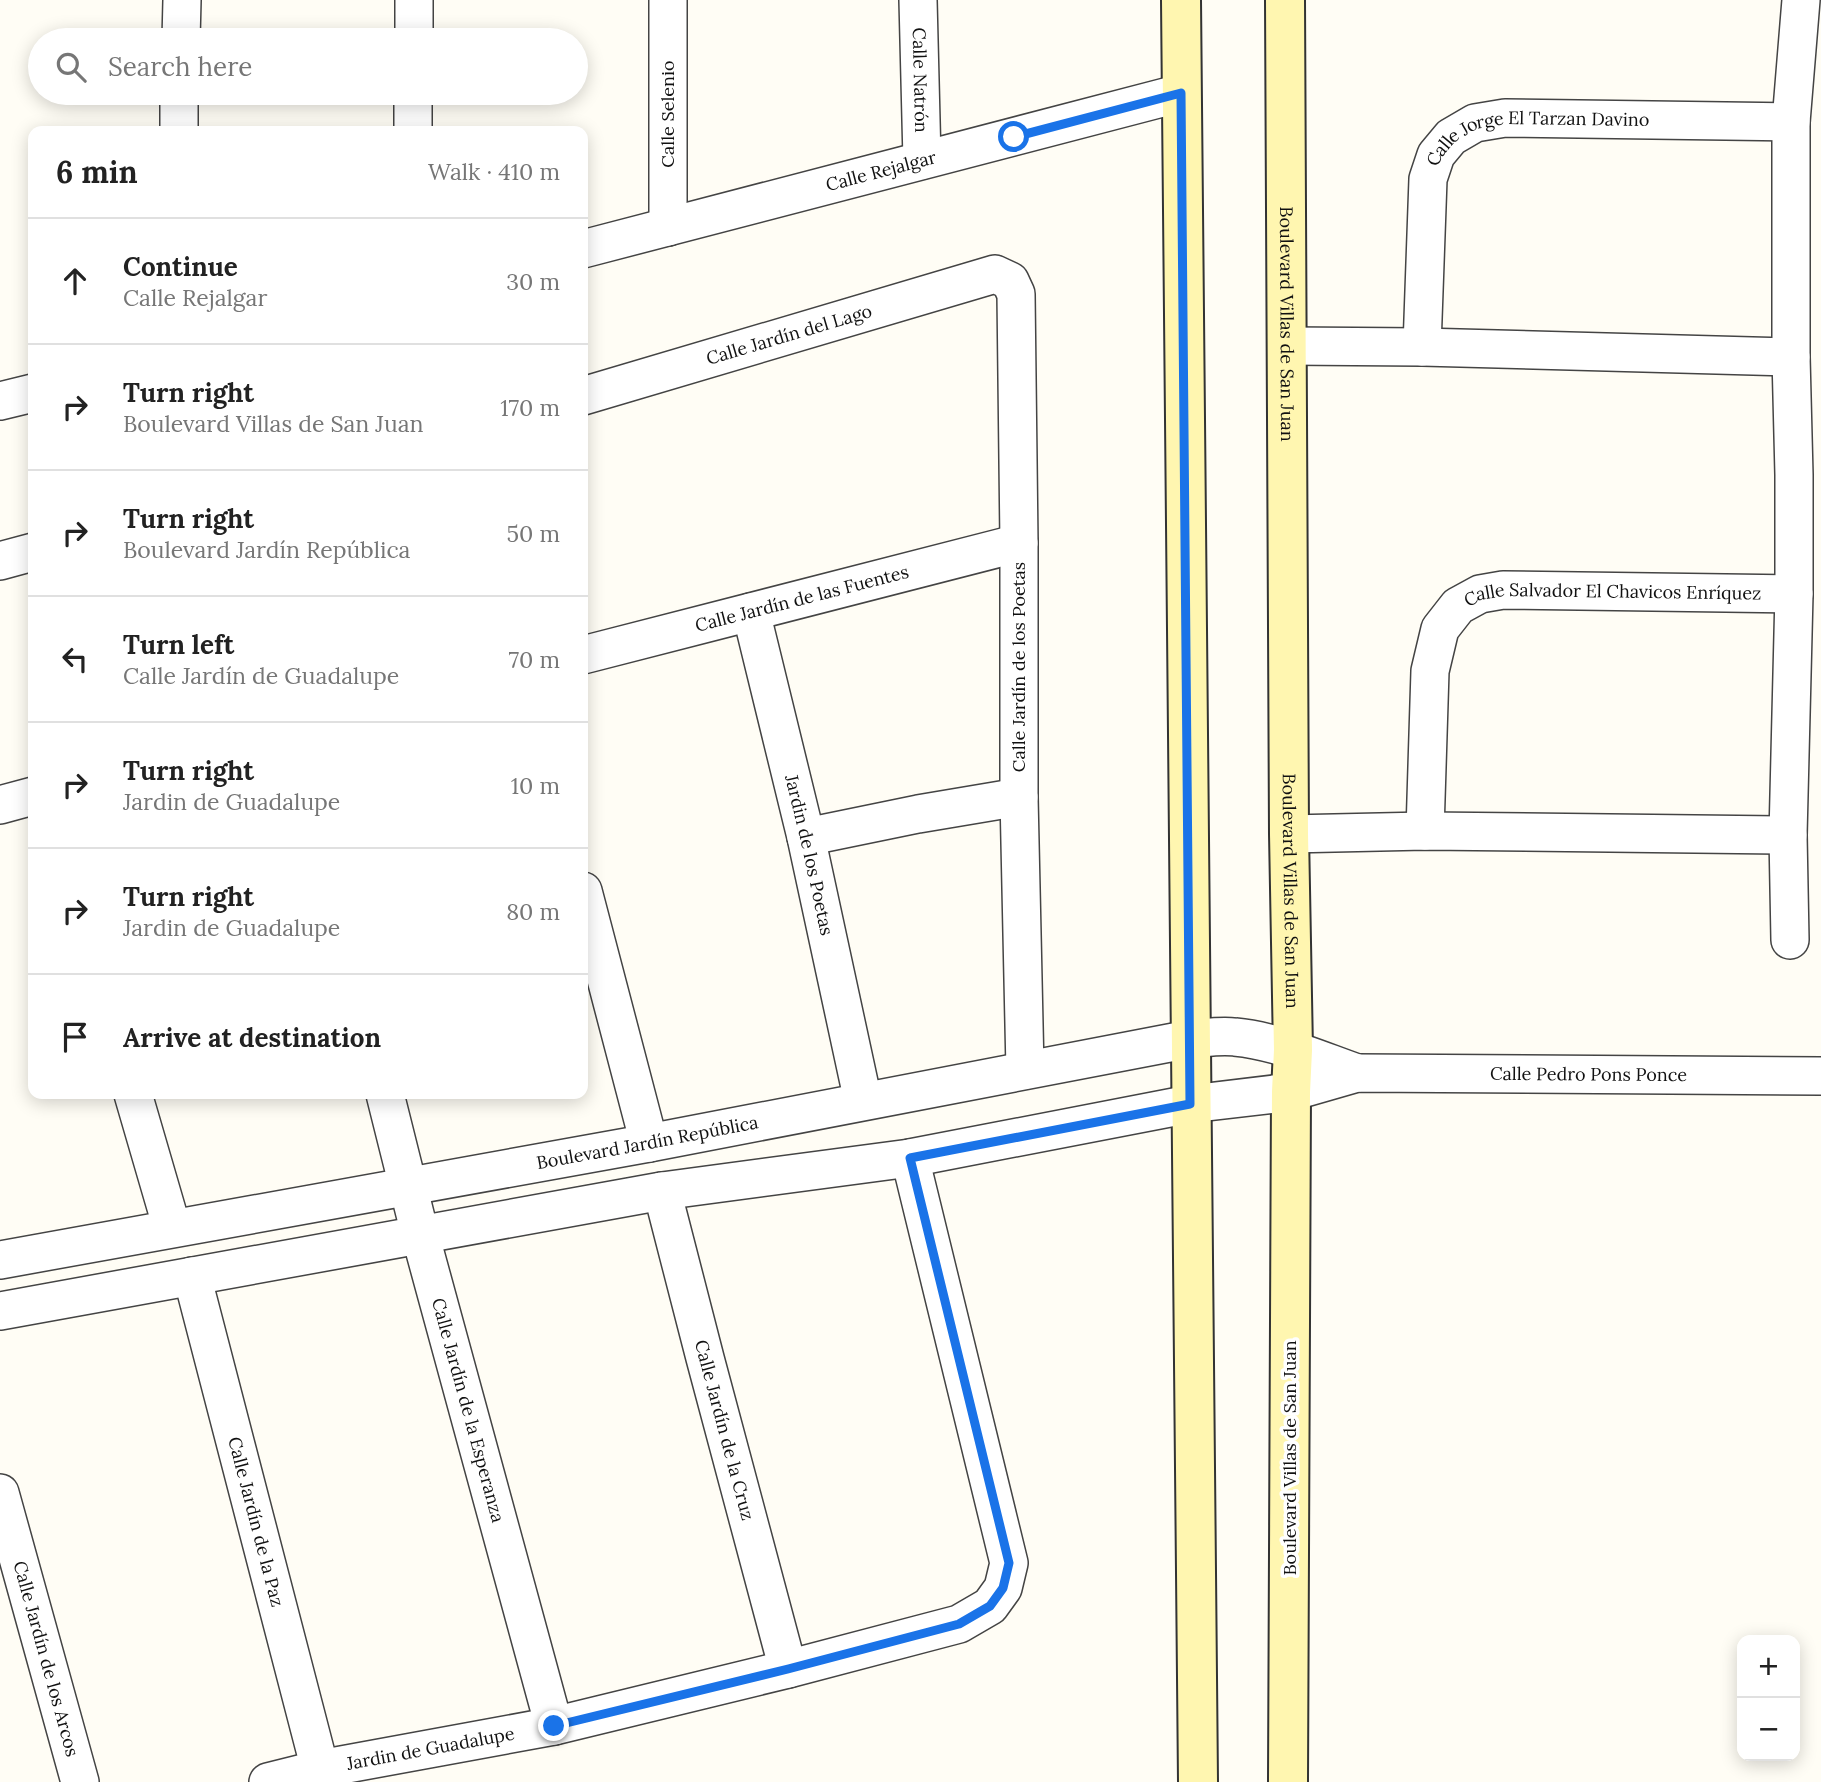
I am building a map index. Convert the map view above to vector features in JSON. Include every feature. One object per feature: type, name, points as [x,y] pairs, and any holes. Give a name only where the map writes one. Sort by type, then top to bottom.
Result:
[{"type":"street","points":[[181,28],[182,0]]},
{"type":"street","points":[[414,0],[414,28]]},
{"type":"street","name":"Calle Selenio","points":[[668,0],[668,227]]},
{"type":"street","name":"Calle Natrón","points":[[918,0],[922,160]]},
{"type":"street","points":[[1181,0],[1198,1782]]},
{"type":"street","name":"Boulevard Villas de San Juan","points":[[1285,0],[1289,834],[1293,1050],[1288,1782]]},
{"type":"street","points":[[1790,940],[1788,835],[1794,594],[1791,122],[1801,0]]},
{"type":"street","name":"Calle Rejalgar","points":[[588,248],[1181,93]]},
{"type":"street","points":[[178,126],[179,105]]},
{"type":"street","points":[[413,105],[413,126]]},
{"type":"street","name":"Calle Jorge El Tarzan Davino","points":[[1422,347],[1428,179],[1436,155],[1451,137],[1475,123],[1505,118],[1791,122]]},
{"type":"street","name":"Calle Jardín del Lago","points":[[588,395],[995,274]]},
{"type":"street","name":"Calle Jardín de los Poetas","points":[[995,274],[1010,281],[1016,294],[1019,797],[1026,1070]]},
{"type":"street","points":[[1287,346],[1791,357]]},
{"type":"street","points":[[0,401],[28,394]]},
{"type":"street","name":"Calle Jardín de las Fuentes","points":[[588,654],[1019,543]]},
{"type":"street","points":[[0,561],[28,553]]},
{"type":"street","name":"Calle Salvador El Chavicos Enríquez","points":[[1425,831],[1430,671],[1440,629],[1458,606],[1480,594],[1503,590],[1794,594]]},
{"type":"street","name":"Jardin de los Poetas","points":[[751,612],[806,837],[863,1101]]},
{"type":"street","points":[[0,805],[28,797]]},
{"type":"street","points":[[806,837],[1019,797]]},
{"type":"street","points":[[1289,834],[1425,831],[1788,835]]},
{"type":"street","points":[[588,910],[649,1143]]},
{"type":"street","name":"Boulevard Jardín República","points":[[0,1260],[649,1143],[1190,1039],[1231,1036],[1264,1041],[1293,1050]]},
{"type":"street","name":"Calle Pedro Pons Ponce","points":[[1293,1050],[1357,1073]]},
{"type":"street","name":"Calle Pedro Pons Ponce","points":[[1291,1092],[1357,1073],[1821,1076]]},
{"type":"street","points":[[0,1311],[662,1191],[910,1158],[1190,1104],[1291,1092]]},
{"type":"street","points":[[134,1099],[172,1228]]},
{"type":"street","name":"Calle Jardín de la Esperanza","points":[[386,1099],[407,1186],[554,1726]]},
{"type":"street","name":"Jardin de Guadalupe","points":[[268,1782],[320,1769],[554,1726],[788,1669],[959,1624],[990,1606],[1003,1588],[1009,1563],[910,1158]]},
{"type":"street","name":"Calle Jardín de la Cruz","points":[[662,1191],[788,1669]]},
{"type":"street","name":"Calle Jardín de la Paz","points":[[192,1276],[320,1769]]},
{"type":"street","name":"Calle Jardín de los Arcos","points":[[0,1493],[80,1782]]},
{"type":"route","points":[[554,1726],[959,1624],[990,1606],[1003,1588],[1009,1563],[910,1158],[1190,1104],[1181,93],[1014,137]]}]
